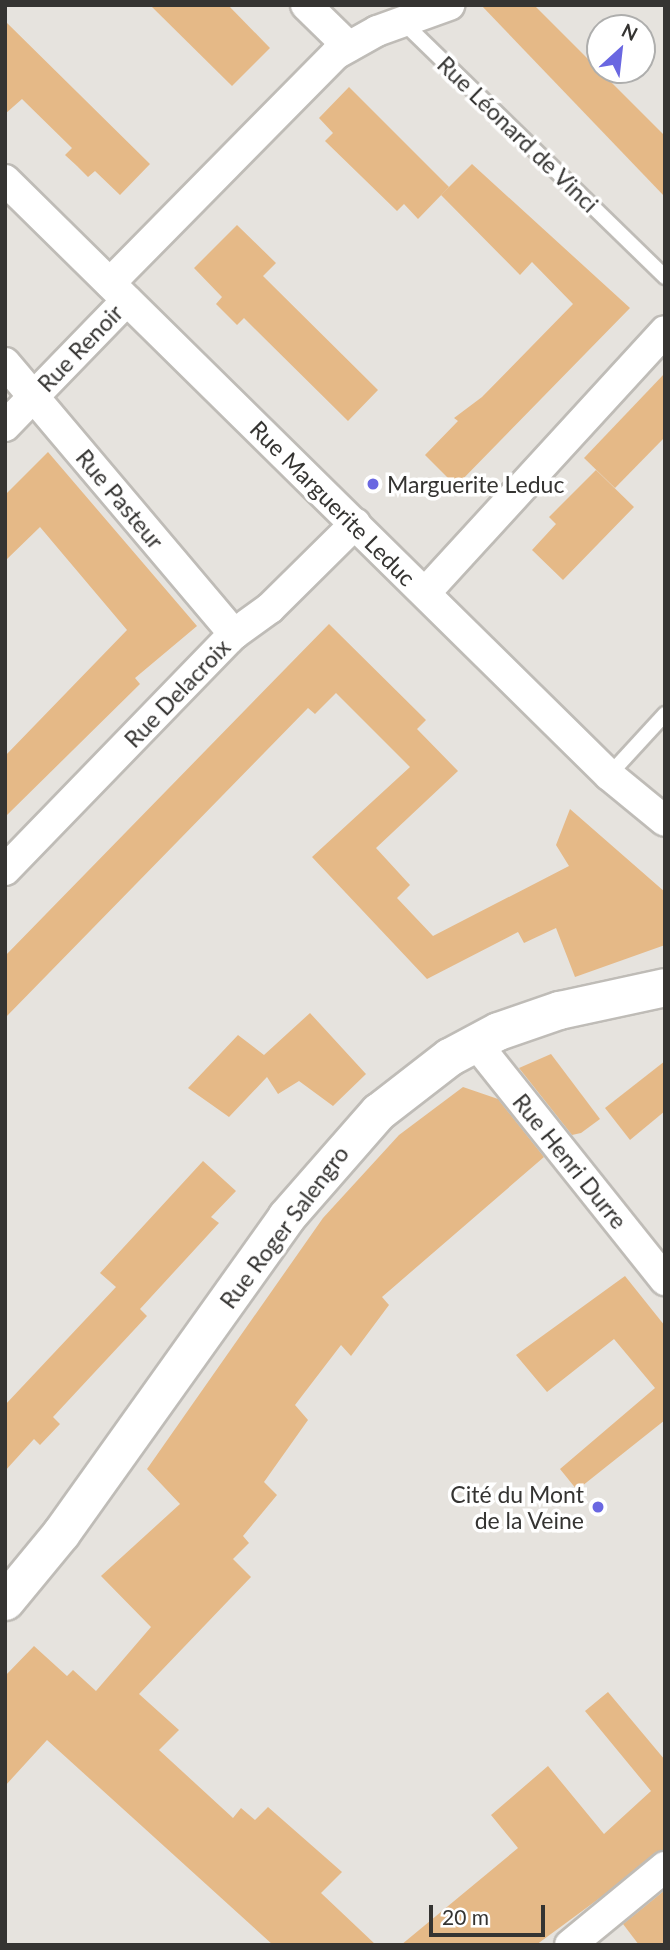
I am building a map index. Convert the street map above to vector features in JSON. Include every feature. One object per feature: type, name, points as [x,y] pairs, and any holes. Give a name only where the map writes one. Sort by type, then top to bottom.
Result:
[{"type":"street","points":[[306,5],[348,46]]},
{"type":"street","points":[[118,291],[348,46],[449,5]]},
{"type":"street","name":"Rue Marguerite Leduc","points":[[5,180],[609,775],[665,821]]},
{"type":"street","name":"Rue Renoir","points":[[5,426],[33,397],[118,291]]},
{"type":"street","points":[[425,593],[665,331]]},
{"type":"street","name":"Rue Pasteur","points":[[5,363],[234,634]]},
{"type":"street","name":"Rue Delacroix","points":[[5,870],[234,634],[270,608],[355,524]]},
{"type":"street","name":"Rue Roger Salengro","points":[[5,1601],[67,1524],[313,1181],[401,1091],[475,1042],[559,1010],[665,987]]},
{"type":"street","name":"Rue Henri Durre","points":[[475,1042],[665,1280]]},
{"type":"street","points":[[570,1945],[665,1867]]},
{"type":"lane","name":"Rue Léonard de Vinci","points":[[405,24],[665,277]]},
{"type":"lane","points":[[609,775],[665,714]]},
{"type":"building","points":[[150,5],[228,5],[270,48],[232,86]]},
{"type":"building","points":[[481,5],[534,5],[586,57],[586,84],[613,84],[665,136],[665,197]]},
{"type":"building","points":[[5,21],[150,164],[120,195],[95,171],[88,177],[65,155],[72,148],[22,99],[5,114]]},
{"type":"building","points":[[349,87],[449,187],[418,219],[404,204],[397,211],[325,141],[333,133],[319,118]]},
{"type":"building","points":[[472,164],[630,308],[456,486],[425,455],[458,421],[454,418],[482,397],[573,304],[532,262],[520,275],[441,195]]},
{"type":"building","points":[[237,225],[276,263],[263,276],[378,390],[348,421],[244,318],[237,325],[216,304],[222,297],[194,268]]},
{"type":"building","points":[[665,373],[665,437],[615,488],[584,458]]},
{"type":"building","points":[[48,452],[197,626],[135,678],[140,684],[5,817],[5,756],[127,630],[40,527],[5,561],[5,495]]},
{"type":"building","points":[[596,470],[634,507],[563,580],[532,550],[556,524],[549,517]]},
{"type":"building","points":[[329,624],[426,720],[417,729],[458,771],[376,848],[410,885],[397,898],[433,936],[569,866],[556,845],[570,809],[665,892],[665,945],[575,977],[556,928],[524,943],[518,932],[427,979],[312,857],[410,767],[336,693],[315,714],[308,708],[5,1018],[5,956]]},
{"type":"building","points":[[310,1013],[366,1074],[333,1106],[299,1081],[278,1094],[267,1077],[229,1117],[188,1088],[238,1035],[264,1055]]},
{"type":"building","points":[[551,1054],[600,1119],[581,1133],[572,1135],[519,1068]]},
{"type":"building","points":[[665,1061],[665,1111],[630,1140],[605,1108]]},
{"type":"building","points":[[463,1087],[498,1099],[544,1157],[382,1297],[389,1305],[351,1356],[341,1345],[295,1405],[308,1420],[264,1482],[277,1495],[243,1536],[249,1543],[233,1559],[251,1577],[139,1694],[179,1730],[159,1750],[233,1818],[241,1808],[255,1820],[268,1807],[342,1872],[321,1893],[376,1945],[273,1945],[47,1740],[5,1786],[5,1676],[34,1646],[67,1676],[73,1670],[96,1691],[151,1627],[101,1576],[180,1504],[147,1469],[323,1218],[399,1135]]},
{"type":"building","points":[[203,1161],[236,1191],[211,1217],[219,1223],[140,1309],[147,1316],[53,1417],[60,1424],[40,1445],[34,1439],[5,1471],[5,1405],[116,1287],[100,1273]]},
{"type":"building","points":[[625,1276],[665,1326],[665,1420],[577,1490],[560,1469],[655,1388],[614,1339],[547,1392],[516,1355]]},
{"type":"building","points":[[608,1692],[665,1760],[665,1850],[536,1945],[401,1945],[518,1848],[491,1815],[548,1766],[604,1834],[651,1791],[585,1711]]},
{"type":"building","points":[[665,1890],[665,1945],[639,1945],[623,1924]]},
{"type":"place","name":"Marguerite Leduc","points":[[373,484]]},
{"type":"place","name":"Cité du Mont de la Veine","points":[[598,1507]]}]
